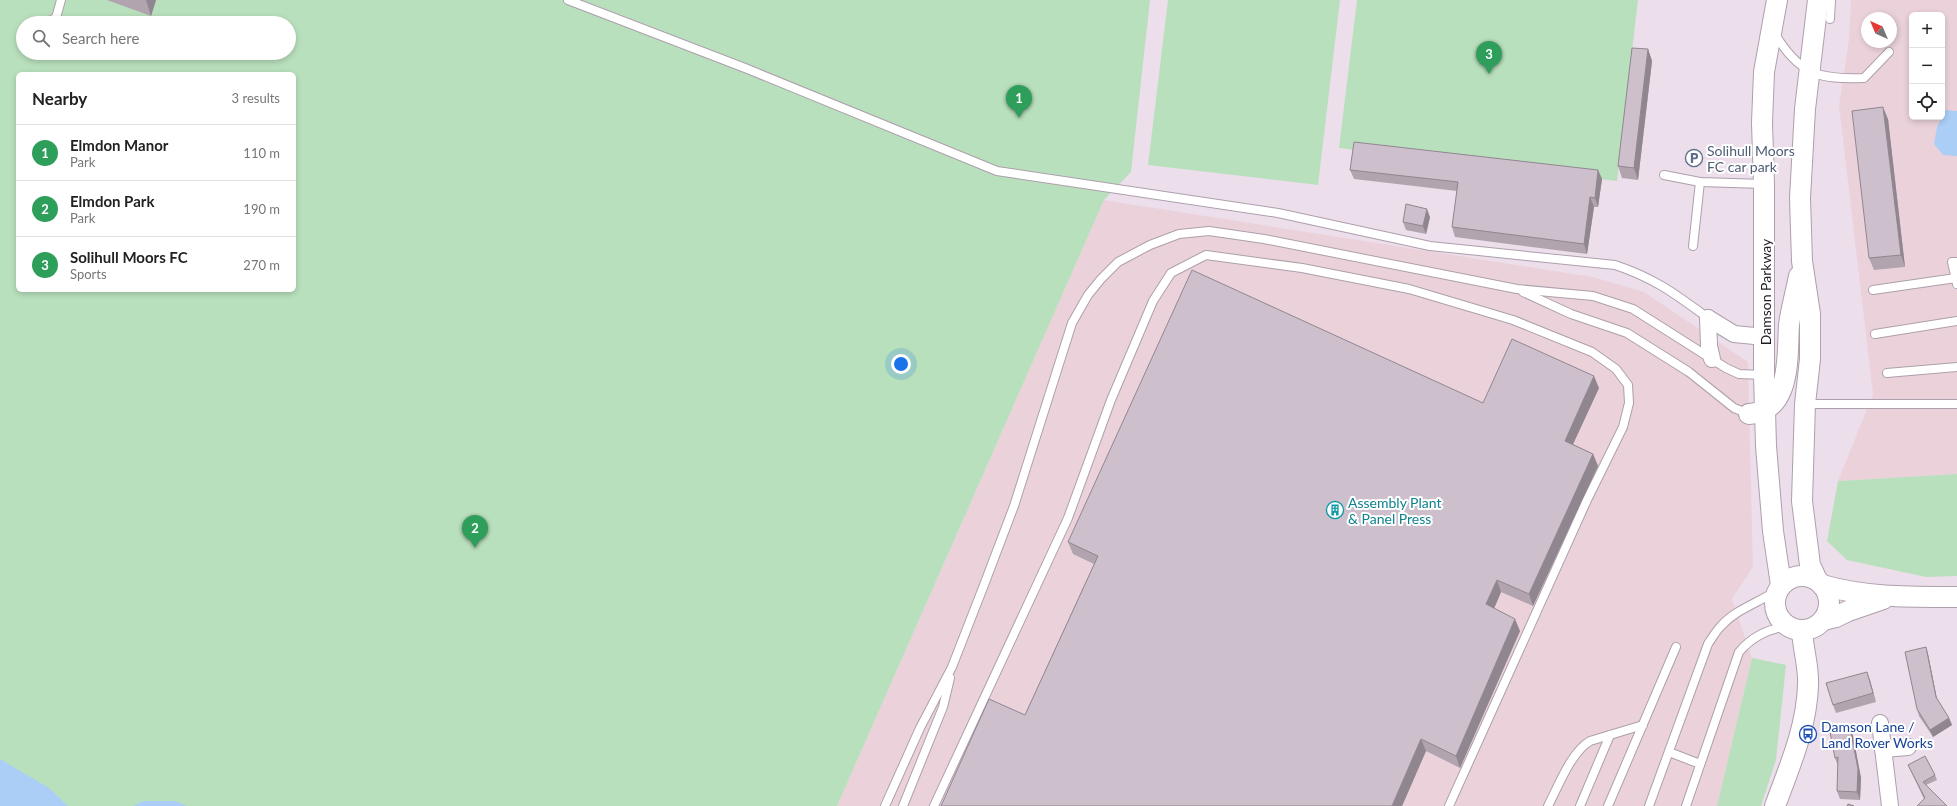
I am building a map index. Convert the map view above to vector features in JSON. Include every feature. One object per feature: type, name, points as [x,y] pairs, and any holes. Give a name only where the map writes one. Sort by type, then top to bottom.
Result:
[{"type":"street","name":"Damson Parkway","points":[[1777,0],[1764,72],[1762,123],[1765,337],[1764,375],[1757,412],[1766,446],[1779,588]]},
{"type":"street","points":[[1818,0],[1809,71],[1800,198],[1802,261],[1810,314],[1810,359],[1805,410],[1802,501],[1810,565],[1819,583],[1827,593],[1829,603],[1828,612],[1817,626],[1794,628],[1779,619],[1775,610],[1774,600],[1779,588],[1788,579],[1798,576],[1808,576],[1819,583],[1846,592],[1887,597],[1957,597]]},
{"type":"street","points":[[1757,412],[1777,397],[1788,370],[1790,324],[1802,261]]},
{"type":"street","points":[[1708,318],[1734,334],[1765,337]]},
{"type":"street","points":[[1708,318],[1708,346],[1712,359]]},
{"type":"street","points":[[1764,375],[1782,386],[1805,410]]},
{"type":"street","points":[[1823,620],[1836,618],[1848,610],[1887,597]]},
{"type":"street","points":[[1775,806],[1802,729],[1807,702],[1808,684],[1794,628]]},
{"type":"street","points":[[1880,723],[1890,806]]},
{"type":"street","points":[[1883,749],[1908,747]]},
{"type":"lane","points":[[56,16],[60,0]]},
{"type":"lane","points":[[568,0],[745,68],[997,171],[1278,213],[1430,246],[1615,265],[1640,274],[1663,285],[1708,318]]},
{"type":"lane","points":[[1830,19],[1831,0]]},
{"type":"lane","points":[[1771,28],[1783,48],[1796,62],[1809,71],[1838,79],[1864,78],[1889,52]]},
{"type":"lane","points":[[1664,175],[1700,182],[1764,184]]},
{"type":"lane","points":[[1693,246],[1700,182]]},
{"type":"lane","points":[[885,806],[920,728],[952,667],[1014,506],[1072,323],[1088,295],[1118,262],[1150,245],[1179,234],[1209,231],[1264,239],[1517,289],[1593,296],[1633,309],[1712,359],[1739,374],[1764,375]]},
{"type":"lane","points":[[934,806],[1068,518],[1111,400],[1154,301],[1171,273],[1206,255],[1302,268],[1408,289],[1506,318],[1592,352],[1616,369],[1628,385],[1629,403],[1622,427],[1587,500],[1449,806]]},
{"type":"lane","points":[[1873,290],[1956,281],[1952,262],[1957,262]]},
{"type":"lane","points":[[1517,289],[1571,314],[1627,333],[1689,372],[1734,408],[1757,412]]},
{"type":"lane","points":[[1876,334],[1957,321]]},
{"type":"lane","points":[[1887,373],[1957,367]]},
{"type":"lane","points":[[1805,410],[1957,404]]},
{"type":"lane","points":[[1649,806],[1708,644],[1721,626],[1750,605],[1763,601],[1779,588]]},
{"type":"lane","points":[[1686,806],[1739,652],[1746,644],[1761,633],[1794,628]]},
{"type":"lane","points":[[1608,806],[1676,647]]},
{"type":"lane","points":[[903,806],[943,708],[952,667]]},
{"type":"lane","points":[[1548,806],[1576,753],[1583,745],[1643,725]]},
{"type":"lane","points":[[1580,806],[1610,735]]},
{"type":"lane","points":[[1669,752],[1700,764]]},
{"type":"shaded area","points":[[1851,0],[1957,0],[1957,474],[1838,481],[1873,394],[1839,106],[1849,39]]},
{"type":"shaded area","points":[[1104,200],[1593,277],[1644,292],[1748,362],[1753,567],[1732,599],[1752,658],[1717,806],[837,806]]},
{"type":"green space","points":[[0,0],[1150,0],[1131,172],[1104,200],[837,806],[0,806]]},
{"type":"green space","points":[[1168,0],[1340,0],[1318,185],[1148,165]]},
{"type":"green space","points":[[1357,0],[1638,0],[1617,181],[1339,148]]},
{"type":"green space","points":[[1957,474],[1957,576],[1926,577],[1847,560],[1827,541],[1838,481]]},
{"type":"green space","points":[[1752,658],[1786,665],[1776,760],[1761,806],[1717,806]]},
{"type":"water","points":[[1945,110],[1957,111],[1957,156],[1943,155],[1934,144],[1937,127],[1940,120],[1945,120]]},
{"type":"water","points":[[0,759],[49,788],[68,806],[0,806]]},
{"type":"water","points":[[143,801],[176,801],[187,806],[133,806]]},
{"type":"building","points":[[1632,48],[1648,49],[1634,168],[1618,166]]},
{"type":"building","points":[[1883,107],[1901,255],[1869,258],[1852,111]]},
{"type":"building","points":[[1354,142],[1598,170],[1595,198],[1590,197],[1584,244],[1452,227],[1458,182],[1350,170]]},
{"type":"building","points":[[1406,204],[1427,209],[1423,226],[1403,222]]},
{"type":"building","name":"Assembly Plant & Panel Press","points":[[1192,270],[1483,403],[1512,339],[1594,376],[1565,441],[1593,454],[1529,594],[1497,580],[1486,604],[1515,619],[1456,756],[1421,739],[1392,806],[941,806],[989,699],[1025,715],[1098,556],[1068,542]]},
{"type":"building","points":[[1926,647],[1936,697],[1949,718],[1930,730],[1917,709],[1905,652]]},
{"type":"building","points":[[1867,672],[1873,693],[1833,705],[1826,683]]},
{"type":"building","points":[[1850,728],[1858,769],[1857,792],[1837,791],[1838,757],[1835,758],[1830,732]]},
{"type":"building","points":[[1925,756],[1935,775],[1923,782],[1947,806],[1917,806],[1925,798],[1908,765]]},
{"type":"place","name":"Solihull Moors FC","points":[[1489,74]]},
{"type":"place","name":"Elmdon Manor","points":[[1019,118]]},
{"type":"place","name":"Solihull Moors FC car park","points":[[1694,158]]},
{"type":"place","name":"Assembly Plant & Panel Press","points":[[1335,510]]},
{"type":"place","name":"Elmdon Park","points":[[475,548]]},
{"type":"place","name":"Damson Lane / Land Rover Works","points":[[1808,734]]}]
